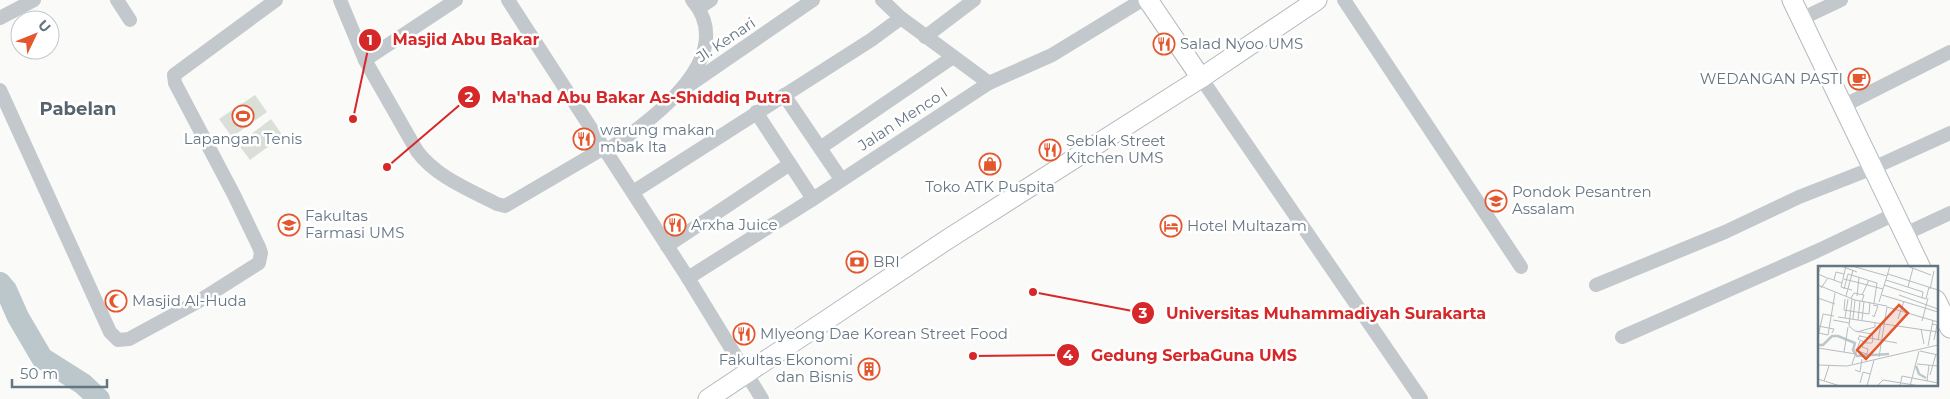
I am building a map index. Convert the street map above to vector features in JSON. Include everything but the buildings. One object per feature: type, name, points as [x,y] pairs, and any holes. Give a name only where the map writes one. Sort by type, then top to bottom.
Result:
[{"type":"street","points":[[0,18],[34,0]]},
{"type":"street","points":[[117,0],[130,20]]},
{"type":"street","points":[[0,90],[110,332],[118,340],[129,339],[199,301],[259,263],[261,253],[259,248],[234,195],[175,82],[174,75],[276,0]]},
{"type":"street","points":[[340,0],[366,60],[422,158],[440,173],[504,206],[512,204],[605,150],[642,126],[681,90],[696,67],[704,46],[705,28],[695,4],[712,0]]},
{"type":"street","points":[[366,60],[456,0]]},
{"type":"street","points":[[508,0],[688,278],[762,399]]},
{"type":"street","name":"Jl. Kenari","points":[[681,90],[813,0]]},
{"type":"street","points":[[882,0],[925,37],[989,83]]},
{"type":"street","points":[[925,37],[974,0]]},
{"type":"street","name":"Jalan Menco I","points":[[688,278],[813,199],[989,83],[1052,55],[1142,0]]},
{"type":"street","points":[[1148,0],[1422,399]]},
{"type":"street","points":[[708,399],[948,239],[1201,78],[1317,0]]},
{"type":"street","points":[[1344,0],[1521,267]]},
{"type":"street","points":[[1792,0],[1920,266]]},
{"type":"street","points":[[1801,19],[1841,0]]},
{"type":"street","points":[[633,192],[871,40],[901,18]]},
{"type":"street","points":[[1843,106],[1950,52]]},
{"type":"street","points":[[820,148],[953,57]]},
{"type":"street","points":[[784,95],[841,179]]},
{"type":"street","points":[[756,112],[813,199]]},
{"type":"street","points":[[1596,285],[1725,232],[1799,197],[1874,168],[1950,133]]},
{"type":"street","points":[[667,246],[790,164]]},
{"type":"street","points":[[1905,234],[1950,213]]},
{"type":"street","points":[[1622,337],[1817,251],[1895,214]]},
{"type":"shaded area","name":"Lapangan Tenis","points":[[255,95],[267,112],[232,137],[219,119]]},
{"type":"shaded area","name":"Lapangan Tenis","points":[[271,119],[283,136],[250,160],[238,144]]},
{"type":"waterway","points":[[0,283],[6,290],[18,317],[42,358],[83,384],[99,399]]},
{"type":"place","name":"Salad Nyoo UMS","points":[[1164,44]]},
{"type":"place","name":"WEDANGAN PASTI","points":[[1859,79]]},
{"type":"place","name":"Lapangan Tenis","points":[[243,116]]},
{"type":"place","name":"Masjid Abu Bakar","points":[[353,119]]},
{"type":"place","name":"warung makan mbak Ita","points":[[584,139]]},
{"type":"place","name":"Seblak Street Kitchen UMS","points":[[1050,150]]},
{"type":"place","name":"Toko ATK Puspita","points":[[990,164]]},
{"type":"place","name":"Ma'had Abu Bakar As-Shiddiq Putra","points":[[387,167]]},
{"type":"place","name":"Pondok Pesantren Assalam","points":[[1496,201]]},
{"type":"place","name":"Fakultas Farmasi UMS","points":[[289,225]]},
{"type":"place","name":"Arxha Juice","points":[[675,225]]},
{"type":"place","name":"Hotel Multazam","points":[[1171,226]]},
{"type":"place","name":"BRI","points":[[857,262]]},
{"type":"place","name":"Universitas Muhammadiyah Surakarta","points":[[1033,292]]},
{"type":"place","name":"Masjid Al-Huda","points":[[116,301]]},
{"type":"place","name":"Mlyeong Dae Korean Street Food","points":[[744,334]]},
{"type":"place","name":"Gedung SerbaGuna UMS","points":[[973,356]]},
{"type":"place","name":"Fakultas Ekonomi dan Bisnis","points":[[869,369]]},
{"type":"district","name":"Pabelan","points":[[78,109]]}]
